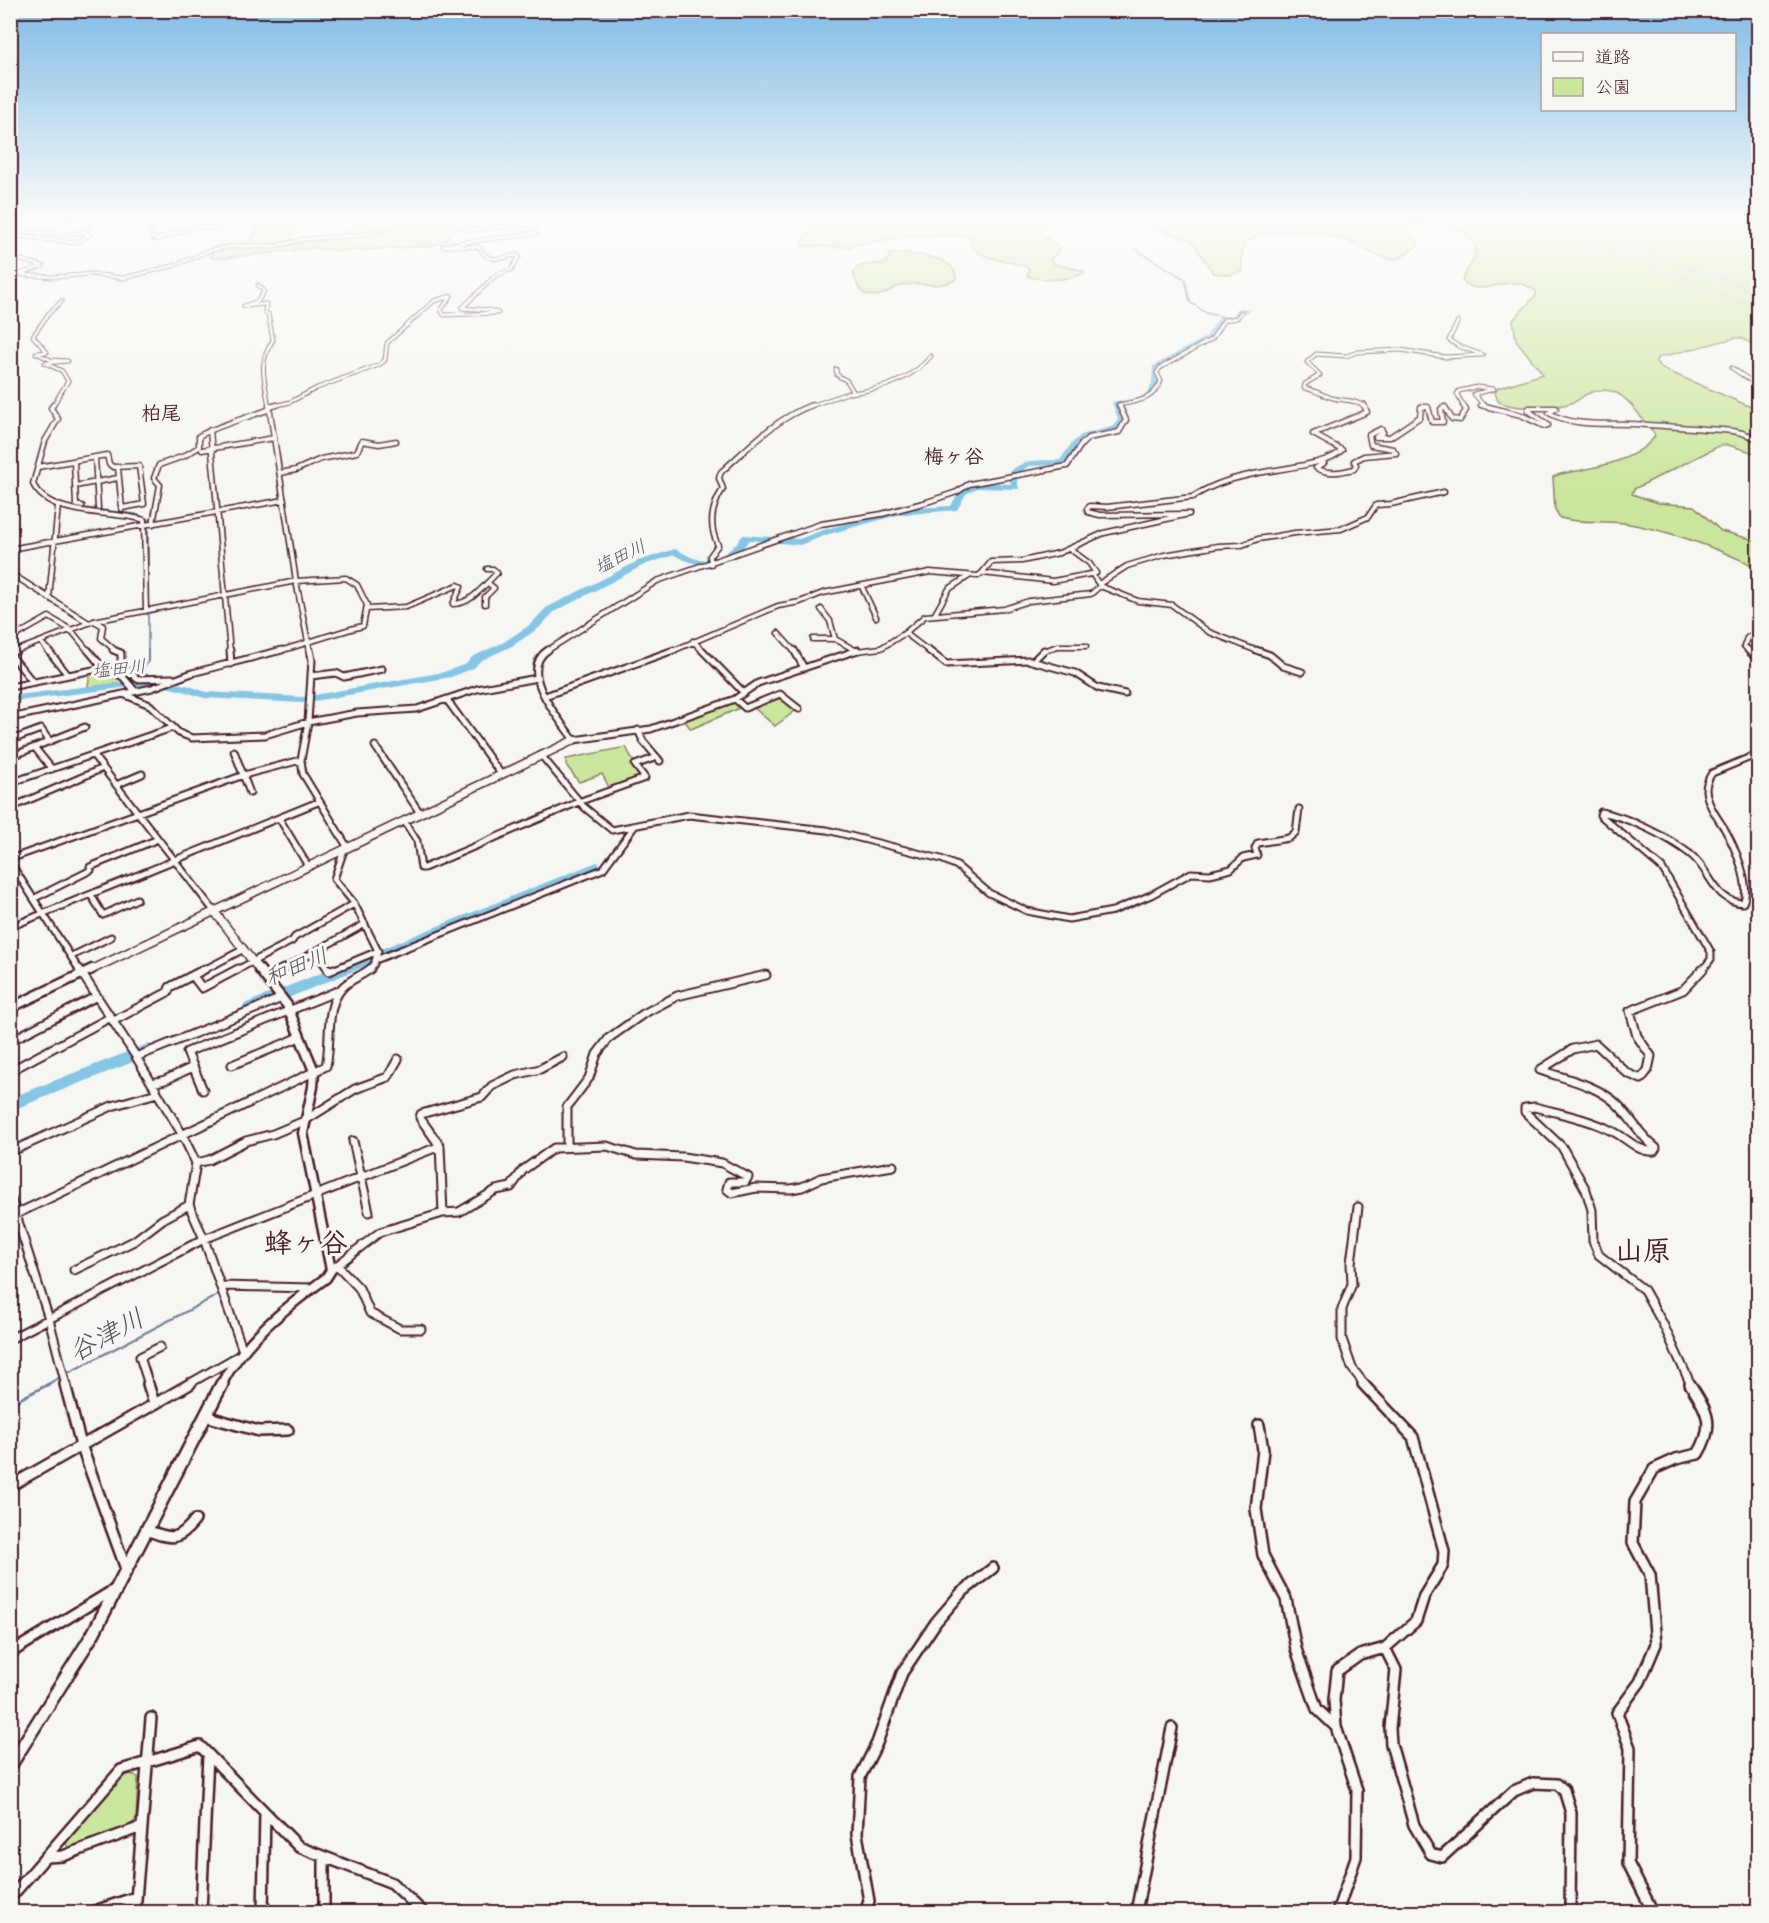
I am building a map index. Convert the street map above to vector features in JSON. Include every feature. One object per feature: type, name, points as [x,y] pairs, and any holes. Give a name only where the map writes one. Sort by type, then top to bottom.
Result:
[{"type":"street","points":[[38,467],[107,455],[109,464],[117,468],[140,466],[144,504],[122,511],[58,506],[44,500],[35,491],[33,482],[50,428],[58,419],[51,408],[63,385],[68,381],[67,375],[62,370],[45,363],[68,361],[51,360],[36,353],[47,352],[33,336],[43,324],[46,315],[55,307]]},
{"type":"street","points":[[266,307],[265,312],[271,322],[273,340],[265,352],[262,363],[296,581],[312,660],[308,722],[301,760],[303,774],[346,849]]},
{"type":"street","points":[[153,524],[154,509],[158,500],[156,491],[159,485],[154,478],[159,465],[184,456],[199,447],[201,441],[198,438],[210,430],[233,424],[379,365],[384,360],[387,343],[427,307]]},
{"type":"street","points":[[443,307],[441,310],[444,315],[498,313],[486,308],[472,311],[462,308],[463,307]]},
{"type":"street","points":[[574,741],[538,687],[537,664],[542,654],[657,581],[827,522],[882,514],[927,502],[957,492],[969,484],[1067,466],[1075,459],[1087,440],[1101,434],[1119,432],[1126,420],[1119,405],[1142,402],[1156,393],[1161,381],[1157,373],[1160,368],[1205,344],[1212,339],[1224,320],[1237,318],[1241,312]]},
{"type":"street","points":[[1458,321],[1449,340],[1458,346],[1483,355],[1445,357],[1410,351],[1358,352],[1346,356],[1316,354],[1306,362],[1320,375],[1305,384],[1304,388],[1319,391],[1328,397],[1364,404],[1367,408],[1367,412],[1345,419],[1313,434],[1342,450],[1334,457],[1335,459],[1316,468],[1325,473],[1344,471],[1354,469],[1356,465],[1354,461],[1358,458],[1396,453],[1393,449],[1371,445],[1368,435],[1381,429],[1383,432],[1376,434],[1376,437],[1390,437],[1420,417],[1421,407],[1424,406],[1428,407],[1432,422],[1443,422],[1441,409],[1445,407],[1452,419],[1460,420],[1466,410],[1457,394],[1459,391],[1477,387],[1494,389],[1474,394],[1482,406],[1521,415],[1544,426],[1548,425],[1528,410],[1529,408],[1556,408],[1549,413],[1560,419],[1601,425],[1710,428],[1749,434],[1758,440]]},
{"type":"street","points":[[711,564],[710,556],[718,545],[711,533],[712,510],[723,489],[719,478],[721,472],[767,430],[801,409],[910,376],[924,367],[931,356]]},
{"type":"street","points":[[1732,368],[1751,381],[1758,381]]},
{"type":"street","points":[[836,369],[839,377],[853,388],[850,393]]},
{"type":"street","points":[[210,430],[231,664]]},
{"type":"street","points":[[202,450],[274,438]]},
{"type":"street","points":[[280,473],[296,470],[321,459],[357,452],[362,441],[379,444],[396,441]]},
{"type":"street","points":[[95,457],[98,507]]},
{"type":"street","points":[[544,696],[681,648],[778,606],[800,602],[823,593],[930,572],[978,576],[991,562],[1022,561],[1070,549],[1104,533],[1187,517],[1189,514],[1101,515],[1088,512],[1090,506],[1107,507],[1193,498],[1205,489],[1247,476],[1334,457]]},
{"type":"street","points":[[74,461],[76,505],[122,511],[141,518],[146,525],[146,611]]},
{"type":"street","points":[[117,468],[122,511]]},
{"type":"street","points":[[75,486],[118,478]]},
{"type":"street","points":[[10,1008],[574,741],[651,729],[735,699],[758,683],[855,650],[881,648],[905,633],[925,616],[1004,609],[1029,601],[1091,594],[1127,566],[1164,555],[1218,546],[1242,545],[1258,539],[1295,533],[1341,530],[1368,517],[1376,505],[1391,504],[1444,492]]},
{"type":"street","points":[[10,549],[284,500]]},
{"type":"street","points":[[49,598],[58,506]]},
{"type":"street","points":[[982,573],[1053,581],[1096,573],[1089,563],[1070,549]]},
{"type":"street","points":[[367,609],[406,607],[460,586],[456,594],[457,599],[453,604],[458,605],[489,584],[488,581],[497,573],[493,569],[488,569]]},
{"type":"street","points":[[10,573],[91,622],[103,626],[101,638],[114,651],[120,653],[121,669],[129,671],[135,678],[174,679]]},
{"type":"street","points":[[1092,574],[1100,585],[1138,601],[1172,605],[1209,632],[1230,642],[1270,655],[1283,666],[1302,672]]},
{"type":"street","points":[[935,614],[940,610],[945,593],[959,580],[971,576]]},
{"type":"street","points":[[10,718],[158,686],[174,679],[308,644],[332,633],[363,626],[367,609],[362,591],[346,578],[296,581],[91,622],[10,653],[33,682]]},
{"type":"street","points":[[485,604],[484,601],[494,588],[489,584]]},
{"type":"street","points":[[862,587],[876,617]]},
{"type":"street","points":[[821,609],[830,621],[835,639]]},
{"type":"street","points":[[10,639],[49,617],[71,630],[103,668],[123,677],[135,691]]},
{"type":"street","points":[[1758,630],[1747,638],[1744,646],[1758,660]]},
{"type":"street","points":[[778,633],[795,652],[804,668]]},
{"type":"street","points":[[905,633],[946,664],[1014,659],[1033,661],[1076,673],[1098,688],[1125,694]]},
{"type":"street","points":[[813,639],[835,639],[855,650]]},
{"type":"street","points":[[693,641],[743,692]]},
{"type":"street","points":[[41,642],[68,675]]},
{"type":"street","points":[[1033,661],[1040,653],[1056,646],[1070,644],[1086,646]]},
{"type":"street","points":[[10,687],[103,668]]},
{"type":"street","points":[[311,676],[336,673],[344,677],[382,669]]},
{"type":"street","points":[[123,694],[128,699],[151,705],[183,737],[192,738],[265,735],[308,722],[357,713],[417,710],[477,690],[537,678]]},
{"type":"street","points":[[735,699],[745,708],[780,694],[799,709]]},
{"type":"street","points":[[447,700],[501,774]]},
{"type":"street","points":[[10,758],[86,728]]},
{"type":"street","points":[[10,783],[172,728]]},
{"type":"street","points":[[16,738],[41,729],[50,742]]},
{"type":"street","points":[[404,821],[417,841],[421,868],[424,868],[581,801],[645,778],[635,765],[658,759],[643,741],[638,730]]},
{"type":"street","points":[[375,746],[420,813]]},
{"type":"street","points":[[35,748],[52,769]]},
{"type":"street","points":[[234,751],[250,793]]},
{"type":"street","points":[[1653,1912],[1628,1863],[1630,1748],[1617,1713],[1640,1682],[1656,1644],[1650,1575],[1633,1543],[1635,1502],[1654,1469],[1698,1454],[1707,1440],[1707,1410],[1690,1384],[1663,1323],[1644,1290],[1599,1255],[1593,1241],[1592,1210],[1586,1190],[1562,1147],[1525,1112],[1525,1108],[1535,1107],[1615,1131],[1643,1151],[1654,1151],[1656,1148],[1638,1134],[1624,1112],[1612,1099],[1579,1083],[1540,1070],[1560,1056],[1587,1044],[1596,1044],[1627,1073],[1641,1079],[1648,1070],[1651,1056],[1637,1035],[1630,1011],[1639,1005],[1672,996],[1692,984],[1711,959],[1711,952],[1662,868],[1600,815],[1601,812],[1609,812],[1617,815],[1691,855],[1723,898],[1743,903],[1746,890],[1742,872],[1727,833],[1710,804],[1706,784],[1712,773],[1758,754]]},
{"type":"street","points":[[93,755],[254,961],[290,1011],[314,1071],[315,1081],[303,1121],[304,1146],[334,1268],[359,1288],[370,1312],[375,1316],[400,1329],[421,1329]]},
{"type":"street","points":[[541,755],[605,827],[612,830],[689,815],[827,830],[862,837],[941,859],[957,866],[989,893],[1027,911],[1068,919],[1113,911],[1191,873],[1210,874],[1230,869],[1243,858],[1257,855],[1255,848],[1258,843],[1289,838],[1296,832],[1299,809]]},
{"type":"street","points":[[10,1766],[63,1684],[117,1588],[204,1416],[240,1354],[204,1239],[189,1205],[196,1163],[182,1134],[135,1055],[10,860],[244,775],[301,760]]},
{"type":"street","points":[[10,808],[103,768]]},
{"type":"street","points":[[116,785],[143,775]]},
{"type":"street","points":[[10,927],[318,802]]},
{"type":"street","points":[[279,818],[308,866]]},
{"type":"street","points":[[315,952],[329,971],[378,955],[603,869],[634,827]]},
{"type":"street","points":[[35,898],[91,870],[90,867],[158,839]]},
{"type":"street","points":[[203,1090],[187,1052],[340,990],[375,966],[378,955],[364,924],[344,888],[334,879],[346,849]]},
{"type":"street","points":[[91,895],[103,915],[137,899]]},
{"type":"street","points":[[193,976],[202,988],[354,904]]},
{"type":"street","points":[[267,978],[364,924]]},
{"type":"street","points":[[72,956],[111,937]]},
{"type":"street","points":[[10,1071],[168,992],[170,987],[244,949]]},
{"type":"street","points":[[567,1146],[567,1107],[589,1078],[597,1054],[609,1038],[643,1014],[677,996],[766,975]]},
{"type":"street","points":[[13,1215],[326,1066],[331,1050],[328,1026],[332,1008],[340,990]]},
{"type":"street","points":[[10,1041],[97,996]]},
{"type":"street","points":[[135,1055],[280,996]]},
{"type":"street","points":[[232,1065],[300,1037]]},
{"type":"street","points":[[443,1213],[440,1146],[420,1118],[421,1114],[482,1097],[492,1086],[515,1075],[540,1069],[563,1057]]},
{"type":"street","points":[[196,1163],[210,1160],[246,1142],[273,1134],[303,1121],[355,1089],[388,1077],[398,1059]]},
{"type":"street","points":[[152,1083],[193,1067]]},
{"type":"street","points":[[10,1152],[112,1106],[157,1093]]},
{"type":"street","points":[[353,1141],[369,1212]]},
{"type":"street","points":[[10,1339],[204,1239],[440,1146]]},
{"type":"street","points":[[10,1485],[240,1354],[326,1278],[334,1268],[380,1232],[443,1213],[459,1212],[496,1190],[511,1187],[523,1170],[554,1148],[607,1146],[636,1155],[683,1157],[722,1163],[748,1178],[745,1182],[729,1182],[727,1189],[732,1192],[756,1188],[791,1189],[821,1178],[893,1166]]},
{"type":"street","points":[[10,1196],[13,1215],[49,1319],[81,1445],[126,1570]]},
{"type":"street","points":[[74,1270],[134,1241],[163,1219],[189,1205]]},
{"type":"street","points":[[1337,1912],[1356,1857],[1357,1790],[1336,1727],[1334,1700],[1337,1671],[1360,1655],[1385,1648],[1416,1621],[1424,1596],[1443,1565],[1443,1551],[1435,1512],[1413,1437],[1397,1418],[1369,1392],[1352,1368],[1342,1339],[1342,1309],[1352,1284],[1351,1263],[1358,1207]]},
{"type":"street","points":[[220,1286],[313,1288]]},
{"type":"street","points":[[154,1403],[140,1358],[160,1347]]},
{"type":"street","points":[[204,1416],[259,1431],[288,1430]]},
{"type":"street","points":[[1260,1425],[1263,1449],[1256,1509],[1263,1555],[1286,1599],[1296,1649],[1317,1709],[1336,1727]]},
{"type":"street","points":[[146,1530],[174,1539],[182,1537],[195,1520]]},
{"type":"street","points":[[865,1912],[869,1901],[856,1834],[860,1777],[877,1743],[902,1672],[936,1622],[961,1593],[993,1568]]},
{"type":"street","points":[[10,1633],[12,1652],[117,1588]]},
{"type":"street","points":[[1385,1648],[1396,1670],[1390,1728],[1391,1744],[1414,1825],[1424,1845],[1431,1854],[1442,1857],[1465,1839],[1506,1796],[1524,1785],[1554,1782],[1564,1790],[1570,1806],[1572,1830],[1570,1912]]},
{"type":"street","points":[[135,1912],[151,1718]]},
{"type":"street","points":[[1136,1912],[1172,1728]]},
{"type":"street","points":[[10,1898],[121,1770],[200,1746],[298,1847],[392,1883],[423,1912]]},
{"type":"street","points":[[201,1912],[208,1755]]},
{"type":"street","points":[[263,1912],[265,1813]]},
{"type":"street","points":[[47,1857],[63,1856],[141,1827]]},
{"type":"street","points":[[324,1858],[324,1912]]},
{"type":"street","points":[[92,1912],[136,1897]]},
{"type":"green space","points":[[1525,307],[1758,307],[1758,347],[1741,338],[1735,338],[1657,358],[1656,362],[1663,369],[1758,410],[1758,454],[1728,445],[1719,446],[1634,489],[1632,494],[1658,503],[1694,506],[1721,531],[1758,541],[1758,568],[1726,553],[1659,530],[1624,523],[1560,518],[1555,509],[1553,477],[1598,467],[1625,458],[1647,445],[1655,436],[1628,401],[1610,391],[1596,391],[1568,404],[1548,407],[1514,406],[1498,401],[1495,393],[1498,388],[1543,374],[1516,340],[1513,320]]},
{"type":"green space","points":[[101,669],[121,678],[123,684],[88,687],[90,672]]},
{"type":"green space","points":[[780,696],[794,707],[795,711],[775,726],[753,707]]},
{"type":"green space","points":[[733,701],[742,707],[691,729],[684,720]]},
{"type":"green space","points":[[626,747],[642,778],[610,789],[602,774],[579,782],[566,765],[566,759]]},
{"type":"green space","points":[[131,1774],[138,1777],[136,1819],[129,1827],[68,1848],[66,1843],[122,1776]]},
{"type":"waterway","points":[[1197,307],[1206,313],[1227,318]]},
{"type":"waterway","name":"塩田川","points":[[10,699],[153,681],[186,688],[204,695],[303,700],[447,675],[470,666],[476,659],[508,644],[535,626],[550,610],[641,563],[675,552],[694,562],[713,562],[735,553],[746,537],[800,542],[826,532],[897,512],[954,508],[962,492],[976,485],[1016,487],[1012,475],[1022,466],[1034,463],[1062,463],[1084,437],[1117,428],[1122,419],[1115,404],[1140,400],[1151,395],[1156,383],[1156,368],[1209,339],[1222,320],[1236,317],[1240,311],[1246,310]]},
{"type":"waterway","points":[[58,420],[60,418],[54,408],[66,387]]},
{"type":"waterway","points":[[40,467],[50,435]]},
{"type":"waterway","points":[[68,506],[135,514],[148,519],[148,662],[131,683]]},
{"type":"waterway","name":"和田川","points":[[249,1008],[597,866]]},
{"type":"waterway","name":"和田川","points":[[10,1105],[148,1050]]},
{"type":"waterway","name":"谷津川","points":[[66,1374],[218,1295]]},
{"type":"waterway","name":"谷津川","points":[[46,1385],[61,1377]]},
{"type":"waterway","name":"谷津川","points":[[10,1404],[49,1384]]},
{"type":"district","name":"柏尾","points":[[161,412]]},
{"type":"district","name":"梅ヶ谷","points":[[954,455]]},
{"type":"district","name":"蜂ヶ谷","points":[[306,1242]]},
{"type":"district","name":"山原","points":[[1643,1250]]}]
